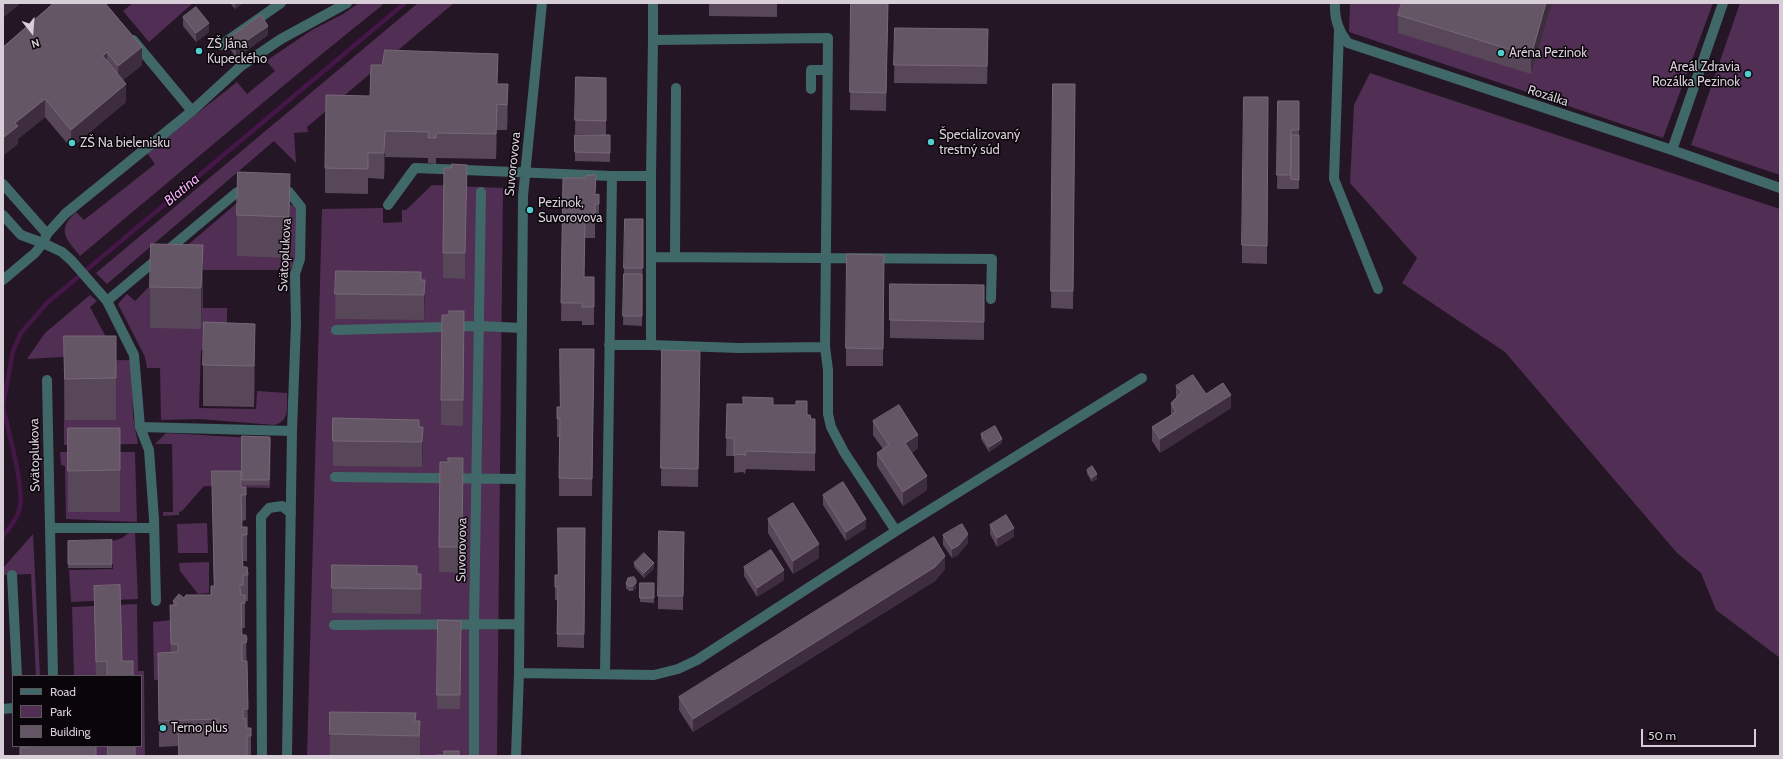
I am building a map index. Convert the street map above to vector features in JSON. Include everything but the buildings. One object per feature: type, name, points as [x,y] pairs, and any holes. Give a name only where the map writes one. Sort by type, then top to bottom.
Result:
[{"type":"street","points":[[221,45],[281,3]]},
{"type":"street","points":[[3,280],[35,253],[45,238],[65,214],[192,111],[246,62],[281,39],[346,3]]},
{"type":"street","name":"Suvorovova","points":[[516,756],[519,673],[523,196],[535,58],[542,3]]},
{"type":"street","points":[[651,345],[653,3]]},
{"type":"street","points":[[1335,3],[1334,13],[1339,31],[1334,179],[1378,289]]},
{"type":"street","points":[[1672,150],[1723,3]]},
{"type":"street","name":"Rozálka","points":[[1339,31],[1348,43],[1672,150],[1780,188]]},
{"type":"street","points":[[126,32],[192,111]]},
{"type":"street","points":[[653,40],[828,38],[825,347],[828,370],[828,414],[831,428],[844,452],[896,532]]},
{"type":"street","points":[[811,89],[812,70],[828,70]]},
{"type":"street","points":[[675,257],[676,88]]},
{"type":"street","points":[[388,205],[415,168],[612,176],[651,176]]},
{"type":"street","points":[[605,674],[608,345],[612,176]]},
{"type":"street","points":[[3,184],[45,238],[72,261],[107,301],[134,355],[140,427],[149,450],[154,528],[156,601]]},
{"type":"street","name":"Svätoplukova","points":[[107,301],[236,193],[266,184],[289,192],[301,207],[300,259],[296,274],[287,756]]},
{"type":"street","name":"Suvorovova","points":[[474,756],[474,624],[480,192]]},
{"type":"street","points":[[3,215],[20,236],[45,238]]},
{"type":"street","points":[[652,257],[992,259],[992,300]]},
{"type":"street","points":[[336,330],[479,326],[522,328]]},
{"type":"street","points":[[608,345],[739,348],[825,347]]},
{"type":"street","points":[[519,673],[654,675],[678,669],[697,660],[896,532],[1142,378]]},
{"type":"street","name":"Svätoplukova","points":[[47,380],[53,675]]},
{"type":"street","points":[[140,427],[292,432]]},
{"type":"street","points":[[335,477],[477,477],[520,479]]},
{"type":"street","points":[[262,756],[261,517],[269,508],[282,506],[291,512]]},
{"type":"street","points":[[50,528],[154,528]]},
{"type":"street","points":[[12,575],[16,675]]},
{"type":"street","points":[[334,625],[519,624]]},
{"type":"green space","points":[[133,3],[193,3],[149,42],[123,11]]},
{"type":"green space","points":[[359,3],[385,3],[80,256],[65,234],[66,224],[76,212],[84,220],[155,164],[147,153],[237,82],[247,94],[275,71],[266,61],[312,30],[343,14]]},
{"type":"green space","points":[[418,3],[454,3],[307,127],[308,132],[294,133],[296,163],[274,141],[107,284],[96,273]]},
{"type":"green space","points":[[1350,3],[1713,3],[1663,138],[1349,32]]},
{"type":"green space","name":"Areál Zdravia Rozálka Pezinok","points":[[1740,3],[1780,3],[1780,175],[1691,145]]},
{"type":"green space","points":[[1370,73],[1780,209],[1780,658],[1716,610],[1701,573],[1677,553],[1505,352],[1402,283],[1417,258],[1350,183],[1354,105]]},
{"type":"green space","points":[[432,185],[503,188],[497,756],[307,756],[322,209],[383,208],[383,223],[402,222],[402,210],[406,210]]},
{"type":"green space","points":[[237,203],[293,205],[297,208],[297,259],[290,270],[203,270],[203,308],[227,308],[227,349],[201,350],[199,408],[256,409],[257,391],[287,393],[287,408],[285,417],[283,421],[274,425],[199,419],[161,420],[160,368],[147,368],[145,357],[118,304],[127,294],[135,301],[178,257],[176,255]]},
{"type":"green space","points":[[90,295],[97,301],[90,307],[115,354],[27,359],[45,333]]},
{"type":"green space","points":[[132,360],[133,416],[138,444],[64,445],[64,361]]},
{"type":"green space","points":[[166,433],[271,439],[270,488],[204,486],[182,511],[179,512],[179,515],[163,516],[163,512],[173,512],[172,444],[155,444]]},
{"type":"green space","points":[[60,452],[135,452],[137,522],[66,519],[65,466],[61,465]]},
{"type":"green space","points":[[207,523],[208,553],[178,553],[177,524]]},
{"type":"green space","points":[[130,532],[135,532],[138,599],[71,602],[69,570],[113,569],[113,541],[122,538]]},
{"type":"green space","points":[[33,534],[40,675],[36,675],[31,574],[3,575],[3,568]]},
{"type":"green space","points":[[209,562],[209,593],[198,594],[180,571],[179,563]]},
{"type":"green space","points":[[137,604],[138,671],[144,671],[145,756],[77,756],[77,747],[142,747],[142,675],[74,675],[72,607]]},
{"type":"green space","points":[[172,620],[175,679],[154,680],[153,622]]},
{"type":"waterway","name":"Blatina","points":[[3,405],[13,351],[21,333],[47,303],[405,3]]},
{"type":"waterway","name":"Blatina","points":[[3,407],[18,472],[21,498],[16,519],[3,536]]},
{"type":"place","name":"ZŠ Jána Kupeckého","points":[[199,51]]},
{"type":"place","name":"Aréna Pezinok","points":[[1501,53]]},
{"type":"place","name":"Areál Zdravia Rozálka Pezinok","points":[[1748,74]]},
{"type":"place","name":"Špecializovaný trestný súd","points":[[931,142]]},
{"type":"place","name":"ZŠ Na bielenisku","points":[[72,143]]},
{"type":"place","name":"Pezinok, Suvorovova","points":[[530,210]]},
{"type":"place","name":"Terno plus","points":[[163,728]]}]
